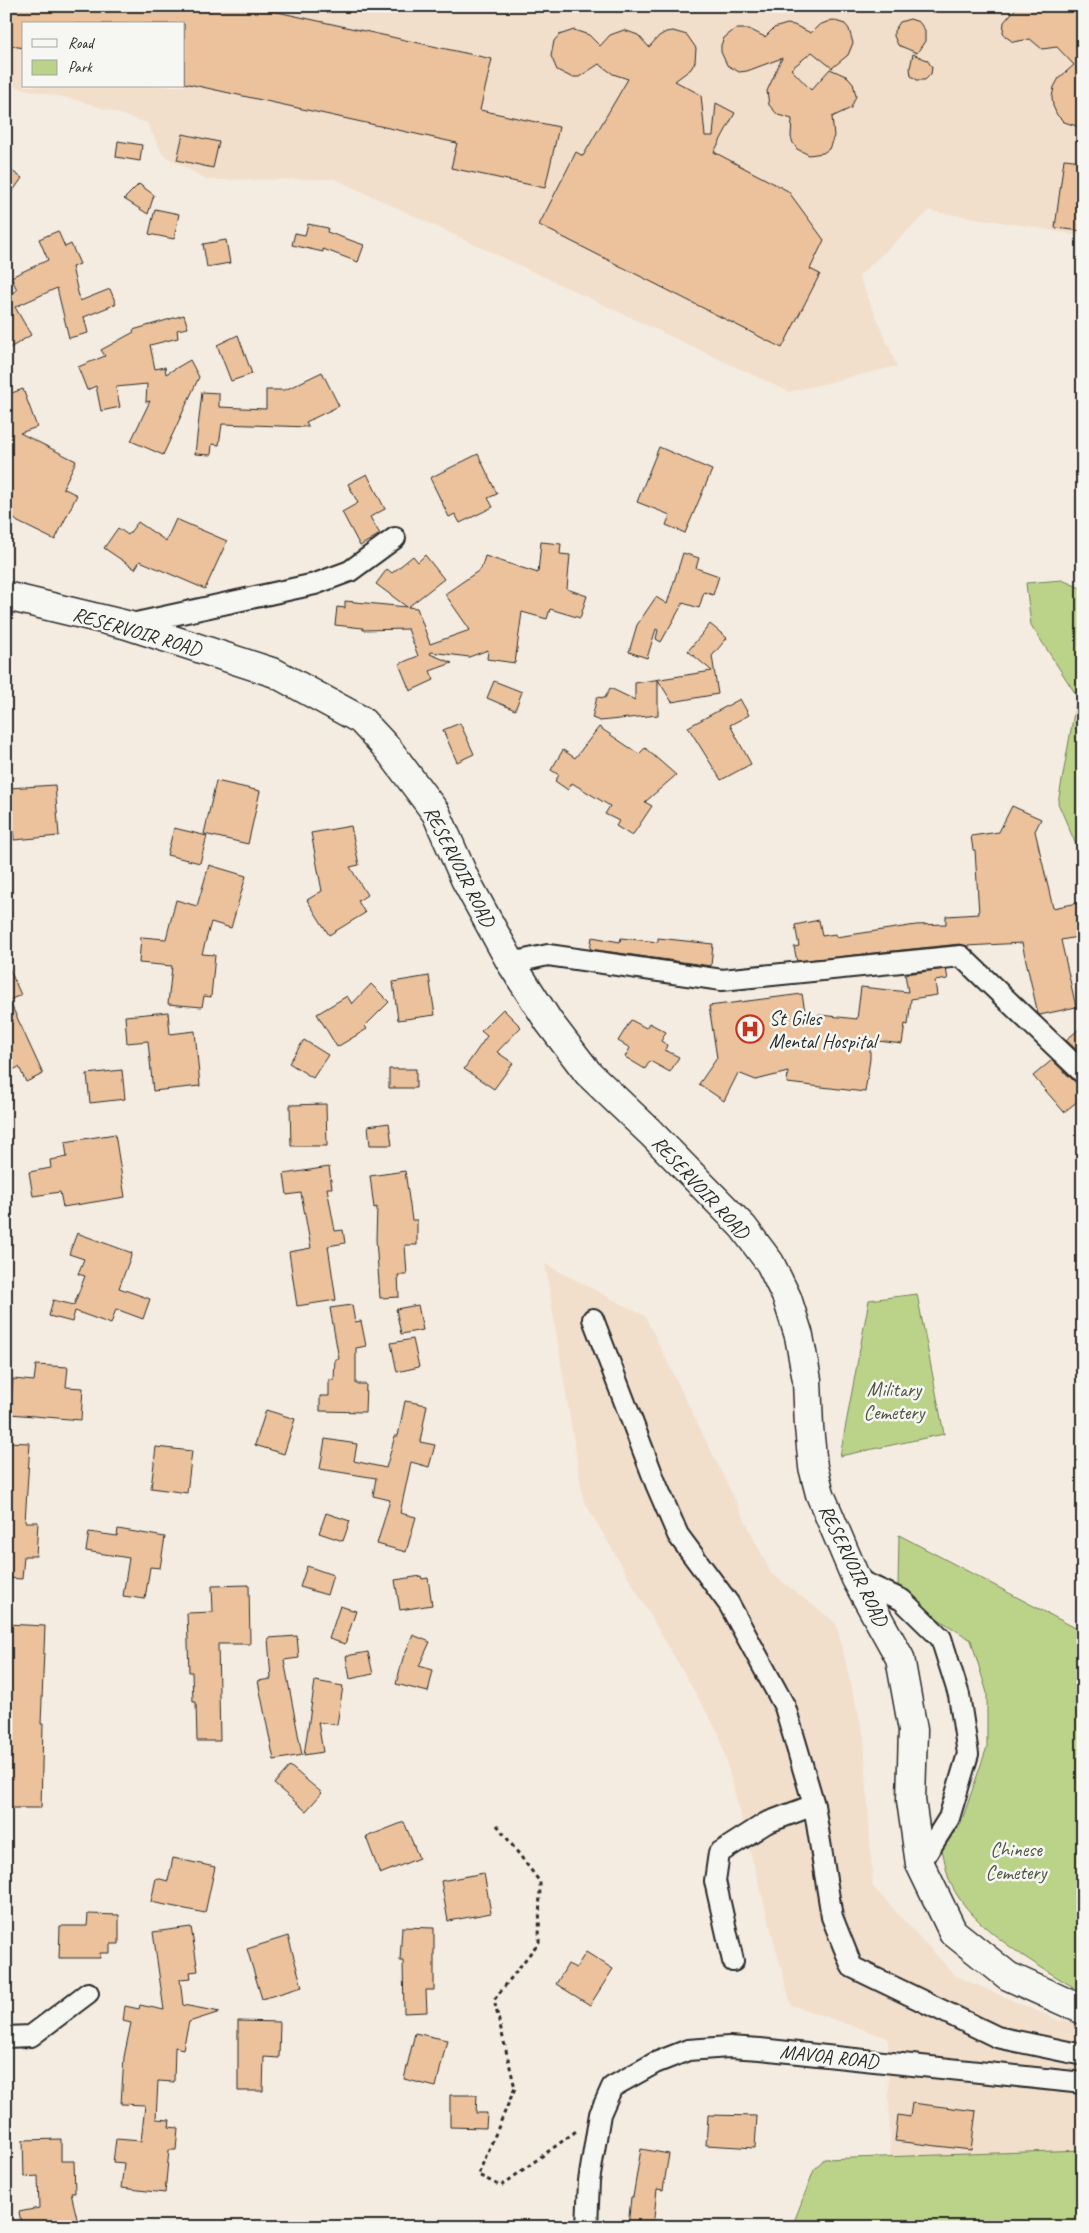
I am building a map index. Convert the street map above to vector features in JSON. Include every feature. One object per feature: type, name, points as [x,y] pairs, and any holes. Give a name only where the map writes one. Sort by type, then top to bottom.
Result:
[{"type":"highway","name":"RESERVOIR ROAD","points":[[6,596],[127,625],[276,673],[361,720],[388,749],[436,813],[466,879],[511,963],[549,1022],[588,1074],[650,1132],[743,1227],[770,1262],[787,1298],[799,1336],[807,1380],[808,1427],[813,1467],[818,1485],[830,1521],[856,1579],[900,1658],[913,1730],[911,1800],[920,1864],[953,1932],[1008,1976],[1083,2010]]},
{"type":"street","points":[[127,625],[315,584],[350,571],[395,538]]},
{"type":"street","points":[[511,963],[548,955],[722,980],[961,956],[1083,1073]]},
{"type":"street","points":[[593,1319],[656,1484],[678,1535],[729,1604],[785,1707],[814,1805],[832,1917],[852,1967],[997,2037],[1083,2055]]},
{"type":"street","points":[[856,1579],[902,1600],[941,1638],[959,1695],[968,1754],[949,1818],[920,1864]]},
{"type":"street","points":[[733,1961],[715,1881],[719,1853],[766,1823],[814,1805]]},
{"type":"street","points":[[6,2037],[31,2036],[88,1993]]},
{"type":"street","name":"MAVOA ROAD","points":[[587,2227],[589,2181],[600,2114],[612,2087],[655,2063],[688,2050],[721,2048],[760,2049],[1083,2083]]},
{"type":"path","points":[[497,1825],[540,1882],[539,1942],[494,2000],[515,2088],[478,2175],[501,2186],[600,2114]]},
{"type":"shaded area","points":[[6,6],[1083,6],[1083,237],[1028,226],[929,211],[859,276],[897,366],[789,392],[335,179],[207,180],[163,155],[147,123],[80,101],[6,85]]},
{"type":"shaded area","points":[[545,1264],[645,1316],[771,1573],[836,1623],[864,1737],[873,1887],[956,1976],[1058,2020],[1083,2023],[1083,2150],[890,2157],[888,2038],[791,2005],[719,1734],[583,1499]]},
{"type":"green space","points":[[1062,580],[1083,589],[1083,861],[1058,803],[1077,696],[1031,625],[1026,583]]},
{"type":"green space","name":"Military Cemetery","points":[[917,1294],[944,1434],[840,1456],[869,1300]]},
{"type":"green space","name":"Chinese Cemetery","points":[[899,1535],[1083,1632],[1083,1993],[1028,1959],[991,1932],[961,1901],[949,1880],[942,1850],[961,1823],[987,1747],[987,1693],[971,1640],[932,1615],[898,1586]]},
{"type":"green space","points":[[1083,2150],[1083,2227],[792,2227],[814,2170],[824,2159]]},
{"type":"building","points":[[6,6],[250,6],[492,59],[480,110],[559,127],[545,188],[451,168],[457,143],[185,83],[185,22],[22,22],[22,48],[6,45]]},
{"type":"building","points":[[1018,6],[1083,6],[1083,128],[1064,122],[1057,115],[1053,106],[1054,87],[1059,78],[1074,65],[1057,47],[1042,49],[1030,39],[1013,42],[1005,36],[1003,32],[1004,22]]},
{"type":"building","points":[[910,19],[919,22],[925,30],[925,41],[917,53],[898,45],[894,36],[894,31],[900,22]]},
{"type":"building","points":[[832,20],[845,24],[849,29],[853,43],[848,55],[832,68],[812,52],[791,69],[811,90],[830,69],[848,77],[853,83],[856,96],[851,108],[832,117],[834,136],[829,149],[823,153],[809,155],[797,149],[793,143],[791,137],[792,119],[778,115],[769,105],[767,91],[782,58],[747,71],[739,72],[727,65],[721,52],[721,45],[724,38],[735,29],[749,29],[765,37],[774,28],[787,24],[794,25],[811,33],[819,25]]},
{"type":"building","points":[[574,30],[589,35],[600,46],[610,35],[624,30],[638,35],[649,47],[659,36],[666,32],[673,31],[687,35],[696,48],[695,62],[691,69],[675,81],[701,95],[705,136],[713,136],[716,103],[735,113],[714,152],[788,191],[824,240],[810,269],[820,274],[782,348],[539,225],[576,152],[583,156],[628,79],[613,74],[599,64],[579,77],[571,77],[557,70],[551,56],[554,41],[559,35]]},
{"type":"building","points":[[913,54],[927,60],[932,67],[931,74],[925,80],[917,80],[911,76],[910,68]]},
{"type":"building","points":[[183,134],[219,142],[213,168],[177,160]]},
{"type":"building","points":[[118,141],[142,145],[140,161],[116,157]]},
{"type":"building","points":[[1064,159],[1083,161],[1083,231],[1055,228]]},
{"type":"building","points":[[6,167],[22,178],[6,201]]},
{"type":"building","points":[[139,184],[154,195],[148,214],[124,199]]},
{"type":"building","points":[[155,209],[179,214],[174,239],[149,234]]},
{"type":"building","points":[[308,224],[328,228],[327,232],[364,245],[358,262],[323,249],[323,252],[292,245],[295,233],[305,235]]},
{"type":"building","points":[[58,231],[65,247],[71,244],[80,264],[72,267],[80,301],[110,289],[116,304],[84,317],[88,333],[69,338],[57,288],[15,307],[31,335],[10,348],[6,340],[6,292],[8,295],[17,290],[11,277],[48,260],[39,239]]},
{"type":"building","points":[[226,240],[230,263],[207,267],[203,244]]},
{"type":"building","points":[[184,315],[188,328],[177,330],[178,338],[150,345],[155,369],[165,367],[166,374],[190,360],[199,377],[163,455],[131,441],[150,401],[146,402],[147,384],[116,387],[120,407],[101,411],[96,386],[87,390],[78,367],[105,356],[101,350],[134,332],[133,330]]},
{"type":"building","points":[[238,335],[252,374],[231,381],[217,345]]},
{"type":"building","points":[[322,372],[339,406],[306,422],[309,427],[222,424],[219,445],[212,444],[211,455],[195,454],[202,392],[219,393],[219,407],[266,409],[266,390],[285,390]]},
{"type":"building","points":[[23,389],[37,427],[20,433],[76,461],[63,488],[77,495],[55,540],[18,522],[6,512],[6,395]]},
{"type":"building","points":[[659,447],[712,470],[685,533],[666,525],[670,515],[637,502]]},
{"type":"building","points":[[478,454],[497,494],[488,498],[493,507],[460,523],[455,514],[449,517],[430,478]]},
{"type":"building","points":[[367,474],[385,509],[370,517],[380,534],[360,546],[342,512],[358,503],[348,484]]},
{"type":"building","points":[[176,519],[227,541],[205,589],[140,561],[135,569],[104,548],[118,528],[128,535],[138,522],[166,541]]},
{"type":"building","points":[[541,542],[561,544],[560,554],[570,555],[567,589],[587,596],[580,618],[550,609],[547,619],[522,612],[515,663],[487,659],[488,650],[469,657],[431,652],[430,654],[452,663],[430,671],[434,680],[410,691],[399,664],[418,656],[408,629],[363,630],[363,628],[335,625],[337,607],[345,608],[345,601],[407,607],[376,584],[387,569],[392,573],[413,556],[418,562],[425,555],[444,579],[408,607],[417,608],[430,644],[470,630],[445,594],[481,569],[485,556],[538,573]]},
{"type":"building","points":[[683,553],[699,558],[696,568],[719,576],[713,595],[704,592],[699,608],[683,603],[661,642],[656,639],[658,630],[656,629],[647,658],[629,652],[637,625],[656,597],[667,604]]},
{"type":"building","points":[[710,624],[727,638],[712,656],[718,694],[672,702],[658,680],[658,715],[600,721],[592,718],[597,697],[605,698],[610,688],[635,700],[635,683],[712,671],[688,651]]},
{"type":"building","points":[[494,681],[522,692],[515,710],[487,698]]},
{"type":"building","points":[[740,699],[749,715],[730,725],[751,764],[721,780],[688,727]]},
{"type":"building","points":[[460,723],[474,754],[457,762],[443,730]]},
{"type":"building","points":[[599,727],[639,754],[645,748],[676,775],[645,802],[652,806],[632,836],[616,826],[619,821],[605,814],[610,806],[572,783],[568,790],[555,781],[559,775],[551,770],[563,750],[575,758]]},
{"type":"building","points":[[216,781],[260,791],[248,844],[204,834]]},
{"type":"building","points":[[55,785],[59,836],[14,840],[9,788]]},
{"type":"building","points":[[1012,806],[1041,819],[1035,831],[1053,908],[1083,902],[1083,936],[1061,940],[1076,1007],[1038,1014],[1022,943],[967,946],[960,944],[797,961],[794,947],[799,946],[795,925],[819,920],[822,936],[835,934],[836,937],[916,925],[946,924],[946,916],[979,914],[975,850],[973,850],[971,836],[999,832]]},
{"type":"building","points":[[351,826],[359,865],[350,867],[367,895],[358,901],[365,913],[329,935],[307,900],[322,891],[311,833]]},
{"type":"building","points":[[174,828],[207,836],[200,863],[167,855]]},
{"type":"building","points":[[209,865],[246,876],[231,928],[211,922],[202,954],[215,955],[211,997],[204,996],[202,1007],[168,1004],[172,966],[139,963],[141,937],[166,939],[176,900],[197,906]]},
{"type":"building","points":[[592,937],[620,942],[621,938],[658,942],[658,938],[713,944],[711,966],[590,949]]},
{"type":"building","points":[[6,961],[21,995],[9,1000],[43,1074],[26,1082],[19,1067],[6,1073]]},
{"type":"building","points":[[946,969],[948,979],[935,981],[937,995],[911,999],[908,1025],[905,1024],[902,1044],[870,1040],[870,1059],[865,1092],[787,1083],[788,1072],[756,1080],[738,1073],[724,1101],[699,1084],[717,1058],[709,1006],[802,994],[806,1017],[820,1015],[857,1019],[861,987],[908,992],[905,974]]},
{"type":"building","points":[[429,976],[435,1015],[398,1020],[393,982]]},
{"type":"building","points":[[371,984],[389,1002],[365,1026],[367,1029],[337,1047],[317,1014],[347,996],[352,1004]]},
{"type":"building","points":[[503,1009],[521,1027],[497,1052],[513,1063],[494,1089],[464,1069],[487,1036],[481,1031]]},
{"type":"building","points":[[168,1012],[170,1034],[195,1031],[200,1086],[153,1091],[148,1041],[127,1043],[125,1016]]},
{"type":"building","points":[[631,1020],[646,1028],[649,1023],[666,1032],[661,1041],[667,1045],[665,1050],[679,1057],[670,1072],[650,1061],[645,1069],[625,1057],[630,1048],[618,1041]]},
{"type":"building","points":[[1083,1026],[1083,1056],[1066,1040]]},
{"type":"building","points":[[304,1040],[328,1055],[313,1078],[289,1063]]},
{"type":"building","points":[[1052,1060],[1075,1082],[1083,1085],[1083,1097],[1064,1112],[1033,1076]]},
{"type":"building","points":[[389,1069],[416,1069],[416,1088],[389,1088]]},
{"type":"building","points":[[122,1070],[125,1099],[90,1103],[87,1074]]},
{"type":"building","points":[[326,1104],[327,1146],[291,1146],[290,1105]]},
{"type":"building","points":[[389,1123],[392,1145],[370,1145],[368,1126]]},
{"type":"building","points":[[115,1134],[125,1197],[63,1207],[60,1192],[33,1196],[29,1172],[51,1168],[50,1160],[67,1157],[65,1142]]},
{"type":"building","points":[[329,1167],[332,1188],[327,1188],[335,1231],[343,1230],[345,1243],[328,1246],[336,1300],[297,1306],[289,1252],[311,1248],[301,1193],[287,1195],[284,1174]]},
{"type":"building","points":[[405,1171],[412,1220],[417,1220],[417,1245],[405,1245],[407,1275],[398,1275],[399,1297],[380,1298],[376,1239],[377,1207],[374,1208],[370,1176]]},
{"type":"building","points":[[77,1233],[132,1253],[119,1288],[150,1299],[143,1319],[116,1309],[111,1324],[75,1311],[72,1322],[49,1316],[53,1300],[74,1305],[85,1276],[78,1274],[84,1259],[69,1254]]},
{"type":"building","points":[[352,1305],[355,1322],[361,1321],[366,1346],[356,1348],[356,1384],[366,1384],[365,1412],[320,1411],[320,1396],[329,1396],[329,1380],[334,1380],[335,1359],[339,1359],[330,1308]]},
{"type":"building","points":[[418,1305],[423,1330],[401,1334],[396,1309]]},
{"type":"building","points":[[413,1339],[419,1367],[397,1372],[391,1343]]},
{"type":"building","points":[[36,1365],[68,1367],[66,1387],[83,1388],[81,1420],[10,1414],[13,1379],[34,1381]]},
{"type":"building","points":[[405,1401],[427,1405],[420,1442],[435,1445],[429,1467],[411,1462],[400,1513],[416,1517],[406,1552],[377,1544],[390,1500],[373,1496],[376,1478],[320,1469],[325,1439],[357,1444],[354,1461],[386,1468],[395,1436],[398,1436]]},
{"type":"building","points":[[266,1410],[295,1419],[284,1454],[255,1445]]},
{"type":"building","points":[[6,1442],[30,1443],[25,1522],[38,1522],[36,1556],[24,1556],[22,1579],[6,1578]]},
{"type":"building","points":[[156,1447],[192,1451],[187,1493],[151,1488]]},
{"type":"building","points":[[326,1513],[350,1521],[343,1541],[319,1533]]},
{"type":"building","points":[[118,1529],[165,1537],[160,1568],[150,1567],[145,1599],[123,1596],[129,1558],[86,1551],[89,1532],[117,1536]]},
{"type":"building","points":[[307,1566],[333,1575],[327,1595],[300,1587]]},
{"type":"building","points":[[421,1576],[422,1579],[428,1578],[432,1605],[400,1610],[395,1580]]},
{"type":"building","points":[[249,1585],[250,1644],[218,1644],[220,1741],[197,1741],[196,1702],[193,1702],[192,1672],[189,1672],[187,1613],[213,1612],[212,1586]]},
{"type":"building","points":[[340,1606],[356,1611],[345,1644],[329,1639]]},
{"type":"building","points":[[6,1624],[45,1626],[41,1724],[43,1724],[41,1808],[6,1808]]},
{"type":"building","points":[[413,1635],[430,1642],[419,1666],[433,1670],[428,1692],[396,1684],[403,1658]]},
{"type":"building","points":[[297,1636],[299,1658],[284,1660],[302,1755],[274,1760],[258,1681],[271,1679],[268,1638]]},
{"type":"building","points":[[368,1652],[373,1674],[350,1679],[346,1656]]},
{"type":"building","points":[[315,1681],[343,1686],[337,1725],[318,1722],[323,1752],[304,1755]]},
{"type":"building","points":[[290,1766],[322,1793],[306,1811],[274,1784]]},
{"type":"building","points":[[404,1822],[419,1858],[380,1874],[366,1837]]},
{"type":"building","points":[[173,1858],[215,1867],[205,1913],[151,1902],[156,1878],[168,1881]]},
{"type":"building","points":[[484,1873],[491,1913],[448,1921],[441,1881]]},
{"type":"building","points":[[88,1914],[119,1915],[119,1944],[110,1944],[110,1953],[100,1953],[100,1958],[59,1958],[60,1926],[87,1926]]},
{"type":"building","points":[[191,1927],[198,1971],[190,1972],[191,1978],[180,1979],[183,2005],[220,2012],[189,2022],[183,2049],[175,2047],[174,2082],[158,2081],[156,2119],[170,2120],[169,2127],[178,2128],[176,2150],[169,2150],[165,2193],[121,2188],[124,2163],[113,2162],[116,2139],[141,2141],[145,2105],[121,2104],[124,2057],[131,2023],[123,2021],[125,2006],[139,2009],[140,2005],[164,2010],[153,1932]]},
{"type":"building","points":[[402,1927],[434,1928],[434,1990],[426,1990],[427,2012],[404,2013],[403,1961],[400,1961]]},
{"type":"building","points":[[288,1936],[302,1987],[262,1999],[247,1949]]},
{"type":"building","points":[[586,1952],[613,1969],[590,2005],[556,1984],[568,1964],[576,1968]]},
{"type":"building","points":[[238,2021],[280,2022],[279,2058],[264,2057],[263,2091],[238,2091]]},
{"type":"building","points":[[415,2033],[447,2040],[436,2087],[404,2079]]},
{"type":"building","points":[[450,2095],[477,2095],[476,2113],[487,2113],[486,2128],[450,2127]]},
{"type":"building","points":[[912,2103],[976,2111],[971,2150],[895,2141],[898,2115],[910,2117]]},
{"type":"building","points":[[708,2115],[757,2116],[755,2148],[706,2145]]},
{"type":"building","points":[[61,2139],[61,2161],[74,2161],[75,2193],[71,2193],[79,2227],[22,2227],[19,2212],[39,2208],[38,2176],[24,2177],[23,2140]]},
{"type":"building","points":[[641,2149],[669,2154],[663,2190],[657,2189],[653,2227],[628,2227],[631,2197],[633,2197]]},
{"type":"place","name":"St Giles Mental Hospital","points":[[750,1029]]}]
